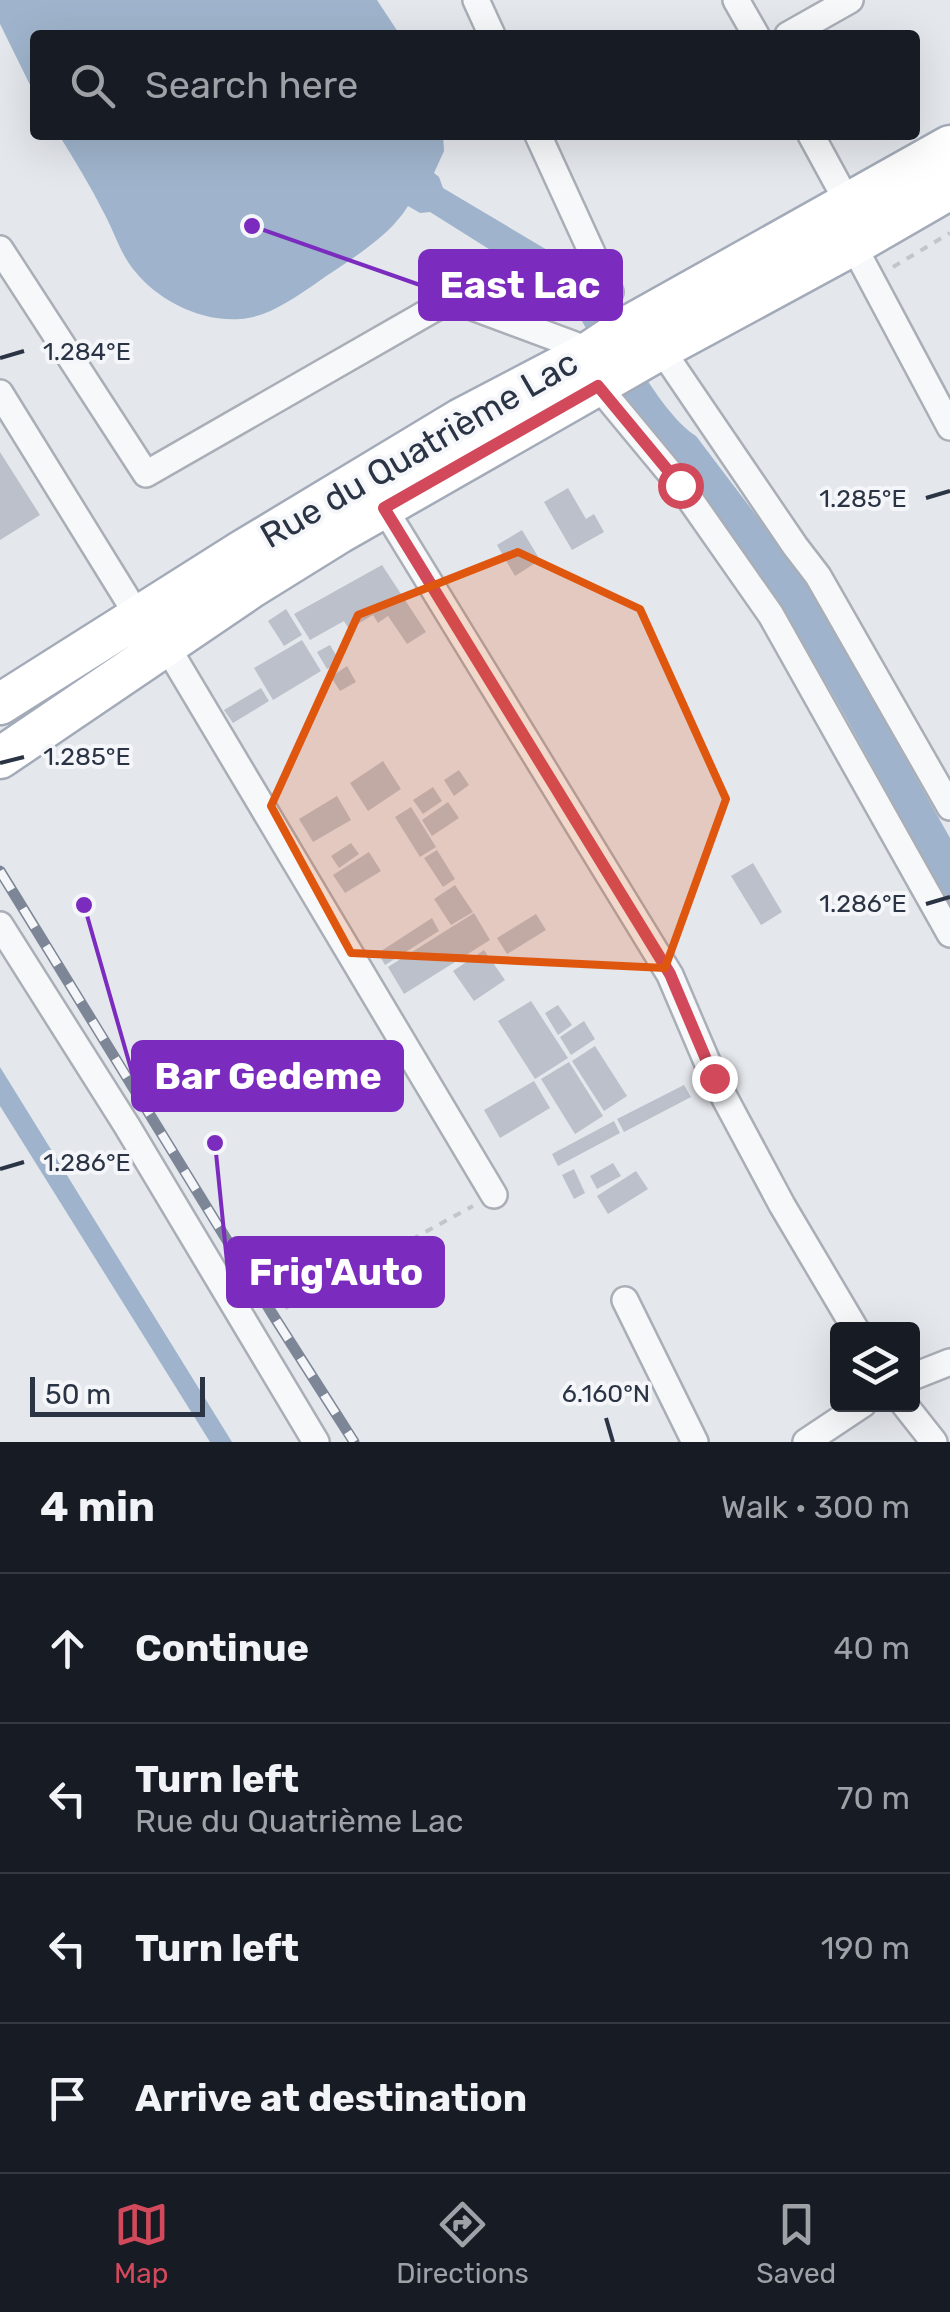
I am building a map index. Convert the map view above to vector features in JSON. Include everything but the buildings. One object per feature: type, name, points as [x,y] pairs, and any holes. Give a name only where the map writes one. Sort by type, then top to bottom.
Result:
[{"type":"main road","name":"Rue du Quatrième Lac","points":[[0,704],[252,586],[384,508],[594,368],[627,327],[950,146]]},
{"type":"main road","name":"Rue du Quatrième Lac","points":[[0,758],[152,632],[242,551],[444,429],[594,368],[661,349],[863,262],[950,188]]},
{"type":"street","points":[[476,0],[490,30]]},
{"type":"street","points":[[736,0],[753,30]]},
{"type":"street","points":[[797,30],[850,0]]},
{"type":"street","points":[[540,140],[610,292]]},
{"type":"street","points":[[814,140],[848,203]]},
{"type":"street","points":[[0,248],[146,474],[452,299],[594,368],[771,616],[950,934]]},
{"type":"street","points":[[863,262],[950,427]]},
{"type":"street","points":[[661,349],[818,576],[950,807]]},
{"type":"street","points":[[0,393],[152,632],[494,1194]]},
{"type":"street","points":[[384,508],[670,974],[714,1078],[782,1205],[851,1322]]},
{"type":"street","points":[[0,926],[127,1126],[316,1442]]},
{"type":"street","points":[[625,1300],[695,1442]]},
{"type":"street","points":[[920,1375],[950,1362]]},
{"type":"street","points":[[806,1442],[851,1412]]},
{"type":"street","points":[[910,1412],[934,1442]]},
{"type":"path","points":[[863,262],[950,233]]},
{"type":"path","points":[[250,1330],[494,1194]]},
{"type":"highlighted area","points":[[518,552],[640,609],[726,799],[665,968],[351,953],[271,806],[358,615]]},
{"type":"water","points":[[0,0],[377,0],[397,30],[30,30],[30,85],[0,24]]},
{"type":"water","points":[[62,140],[443,140],[444,151],[434,173],[443,188],[591,276],[651,386],[681,424],[696,436],[806,581],[950,838],[950,906],[777,598],[634,413],[570,300],[430,212],[420,213],[408,206],[390,229],[366,249],[280,306],[240,319],[210,317],[180,307],[143,280],[121,250]]},
{"type":"water","points":[[0,1067],[232,1442],[210,1442],[0,1106]]},
{"type":"railway","points":[[0,871],[354,1442]]},
{"type":"place","name":"East Lac","points":[[252,226]]},
{"type":"place","name":"Bar Gedeme","points":[[84,905]]},
{"type":"place","name":"Frig'Auto","points":[[215,1143]]},
{"type":"route","points":[[680,485],[598,386],[384,508],[670,974],[714,1078]]}]
